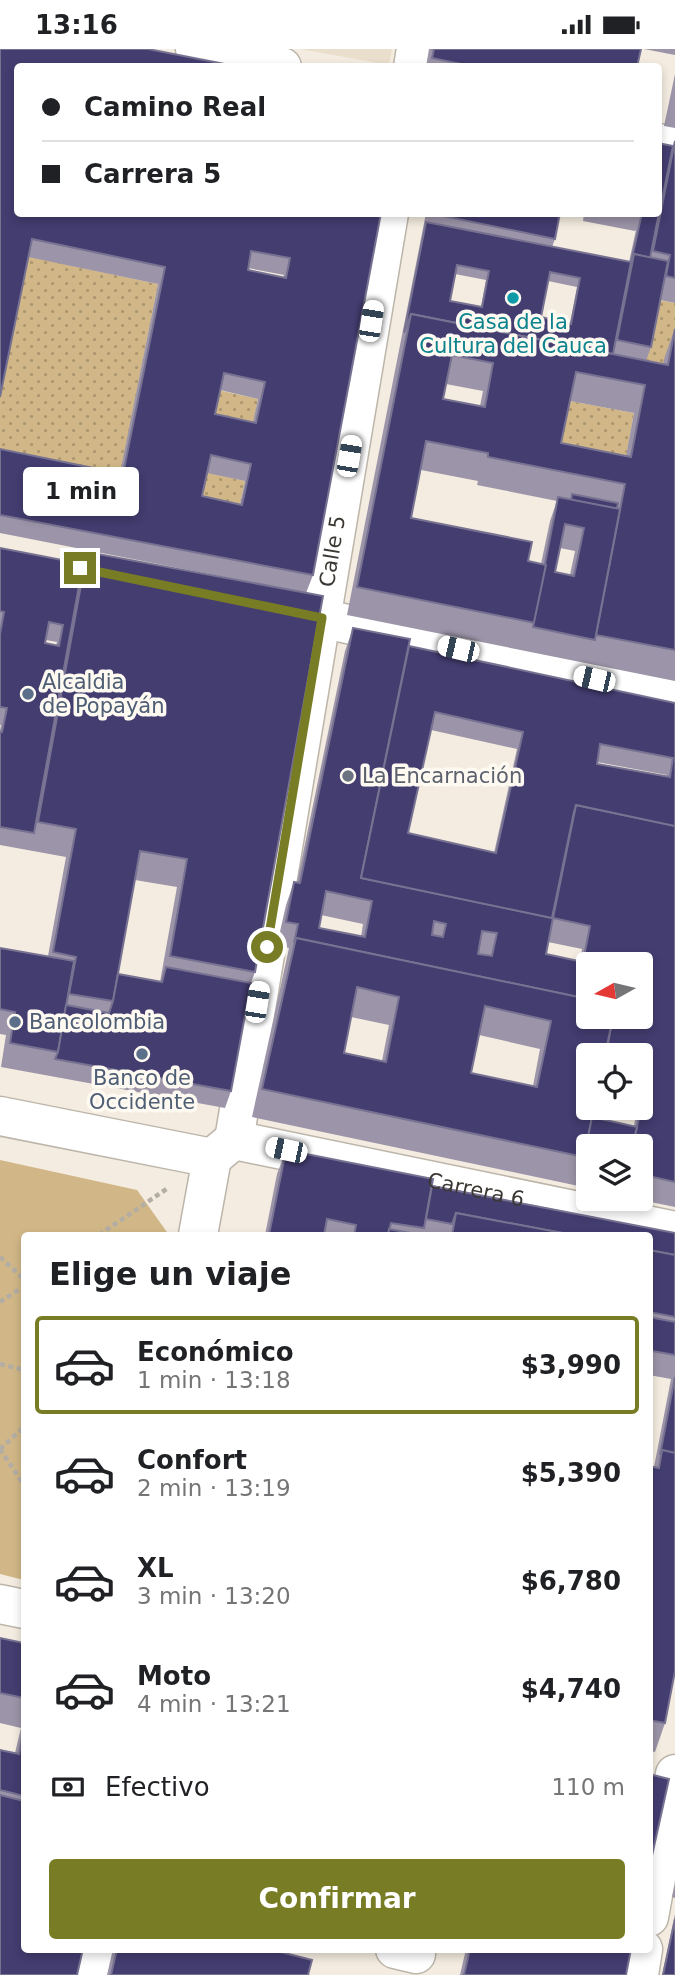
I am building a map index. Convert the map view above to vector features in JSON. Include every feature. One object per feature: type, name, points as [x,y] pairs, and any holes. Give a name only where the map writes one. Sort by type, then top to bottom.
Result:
[{"type":"street","points":[[195,49],[263,63]]},
{"type":"street","name":"Calle 5","points":[[199,1232],[223,1149],[322,618],[388,217]]},
{"type":"street","points":[[268,607],[675,698]]},
{"type":"street","name":"Carrera 6","points":[[0,1116],[223,1149],[675,1231]]},
{"type":"street","points":[[0,1604],[21,1608]]},
{"type":"street","points":[[653,1889],[668,1785]]},
{"type":"street","points":[[95,1975],[100,1953]]},
{"type":"street","points":[[639,1975],[642,1953]]},
{"type":"path","points":[[103,1232],[223,1149]]},
{"type":"path","points":[[0,1257],[21,1276]]},
{"type":"path","points":[[0,1301],[21,1288]]},
{"type":"path","points":[[0,1364],[21,1369]]},
{"type":"path","points":[[21,1430],[0,1449],[21,1480]]},
{"type":"shaded area","points":[[300,49],[392,49],[389,63]]},
{"type":"shaded area","points":[[26,256],[158,284],[117,491],[0,467],[0,384]]},
{"type":"shaded area","points":[[658,300],[675,303],[675,358],[658,393],[645,363]]},
{"type":"shaded area","points":[[218,390],[258,399],[250,440],[209,431]]},
{"type":"shaded area","points":[[565,400],[634,413],[621,485],[551,471]]},
{"type":"shaded area","points":[[205,472],[245,481],[236,522],[196,513]]},
{"type":"shaded area","points":[[0,1160],[137,1190],[167,1232],[21,1232],[21,1579],[0,1574]]},
{"type":"building","points":[[0,49],[148,49],[220,63],[14,63],[14,217],[380,217],[313,575],[0,515],[0,449],[123,474],[165,267],[32,239],[0,397]],"holes":[[[251,251],[290,258],[286,278],[248,270]],[[224,373],[265,382],[256,423],[215,414]],[[211,455],[251,464],[242,505],[202,496]]]},
{"type":"building","points":[[434,49],[641,49],[638,63],[456,63],[432,58]]},
{"type":"building","points":[[675,141],[675,278],[666,276],[670,255],[653,251],[660,217],[662,217]]},
{"type":"building","points":[[662,144],[673,146],[662,200]]},
{"type":"building","points":[[448,217],[559,217],[555,239]]},
{"type":"building","points":[[641,217],[658,217],[650,258],[634,254],[631,262]]},
{"type":"building","name":"Casa de la Cultura del Cauca","points":[[426,222],[631,262],[613,354],[411,314],[404,333]],"holes":[[[457,265],[489,271],[482,307],[450,301]],[[550,272],[580,278],[571,324],[541,317]]]},
{"type":"building","points":[[634,254],[668,261],[651,347],[617,340]]},
{"type":"building","points":[[411,314],[668,365],[675,329],[675,650],[596,635],[625,484],[488,457],[488,453],[426,441],[411,518],[532,542],[528,561],[546,565],[535,623],[357,587]],"holes":[[[452,355],[493,363],[485,407],[443,399]],[[576,372],[645,385],[631,457],[561,443]]]},
{"type":"building","points":[[572,494],[618,503],[617,509],[571,500]]},
{"type":"building","points":[[558,497],[620,509],[595,640],[533,627]],"holes":[[[565,524],[584,528],[574,576],[555,572]]]},
{"type":"building","name":"Alcaldia de Popayán","points":[[0,548],[83,564],[34,833],[0,827],[0,732],[7,708],[0,707],[0,634],[4,612],[0,611]],"holes":[[[49,622],[63,625],[59,646],[45,643]]]},
{"type":"building","points":[[87,552],[323,596],[255,972],[170,956],[187,859],[140,851],[113,1001],[69,994],[76,957],[53,952],[76,829],[38,822]]},
{"type":"building","points":[[353,628],[410,639],[361,878],[553,918],[546,954],[576,960],[576,996],[296,938],[294,943],[298,924],[286,922],[294,882],[300,883]],"holes":[[[326,891],[372,901],[365,937],[319,928]],[[434,921],[446,924],[443,937],[432,935]],[[482,931],[497,933],[492,956],[478,954]]]},
{"type":"building","points":[[409,646],[675,703],[675,826],[576,805],[552,918],[361,878]],"holes":[[[435,712],[523,732],[496,853],[408,833]],[[600,744],[673,758],[670,777],[597,764]]]},
{"type":"building","points":[[576,805],[675,826],[675,1182],[653,1177],[653,1134],[635,1134],[638,1120],[653,1120],[653,1043],[608,1043],[611,1029],[653,1029],[653,952],[585,952],[590,926],[553,918]]},
{"type":"building","points":[[296,938],[576,996],[576,1029],[610,1029],[608,1043],[576,1043],[576,1120],[592,1120],[589,1134],[576,1134],[576,1155],[262,1089]],"holes":[[[357,987],[399,997],[386,1062],[344,1053]],[[485,1006],[551,1021],[537,1087],[471,1073]]]},
{"type":"building","points":[[0,948],[74,961],[58,1052],[10,1043],[15,1012],[0,1009]]},
{"type":"building","points":[[166,967],[251,983],[231,1091],[55,1059],[66,1005],[109,1013],[118,974],[162,982]]},
{"type":"building","points":[[591,1120],[606,1120],[637,1127],[635,1134],[589,1134]]},
{"type":"building","points":[[286,1150],[433,1179],[424,1228],[391,1223],[389,1232],[355,1232],[356,1225],[327,1219],[325,1232],[270,1232]]},
{"type":"building","points":[[432,1186],[675,1233],[675,1255],[653,1251],[653,1232],[557,1232],[456,1213],[452,1224],[426,1219]]},
{"type":"building","points":[[456,1213],[557,1232],[453,1232]]},
{"type":"building","points":[[653,1251],[675,1255],[675,1317],[653,1313]]},
{"type":"building","points":[[653,1318],[675,1322],[675,1355],[653,1351]]},
{"type":"building","points":[[675,1377],[675,1453],[662,1450],[660,1455]]},
{"type":"building","points":[[662,1450],[675,1453],[675,1671],[665,1723],[653,1721],[653,1467],[659,1468]]},
{"type":"building","points":[[0,1638],[21,1642],[21,1697],[0,1693]]},
{"type":"building","points":[[21,1744],[21,1795],[0,1790],[0,1750],[19,1754]]},
{"type":"building","points":[[653,1775],[669,1779],[653,1851]]},
{"type":"building","points":[[0,1795],[21,1800],[21,1953],[82,1953],[77,1975],[0,1975]]},
{"type":"building","points":[[675,1919],[675,1975],[663,1975]]},
{"type":"building","points":[[116,1953],[285,1953],[312,1960],[308,1975],[111,1975]]},
{"type":"building","points":[[469,1953],[630,1953],[626,1975],[464,1975]]},
{"type":"place","name":"Casa de la Cultura del Cauca","points":[[513,298]]},
{"type":"place","name":"Alcaldia de Popayán","points":[[28,694]]},
{"type":"place","name":"La Encarnación","points":[[348,776]]},
{"type":"place","name":"Bancolombia","points":[[15,1022]]},
{"type":"place","name":"Banco de Occidente","points":[[142,1054]]},
{"type":"route","points":[[80,568],[322,618],[267,947]]}]
